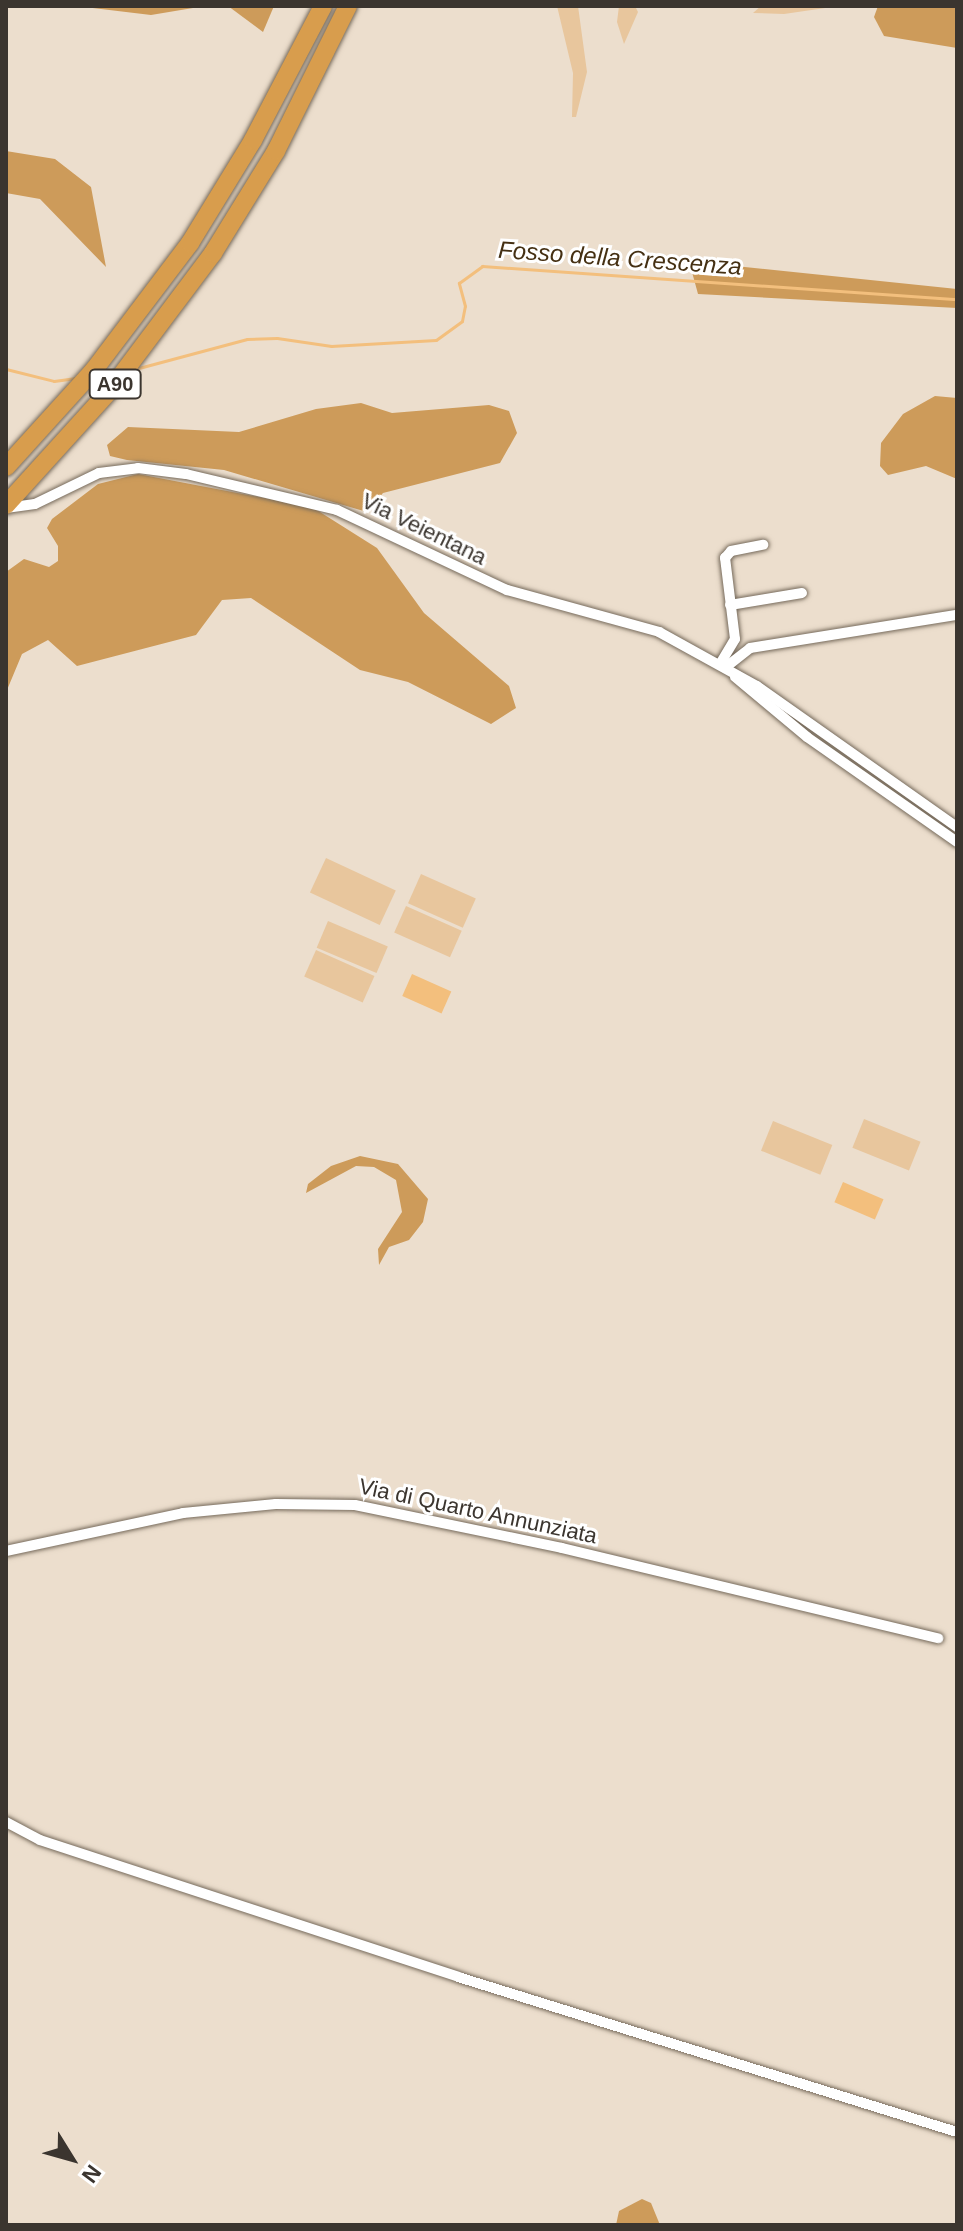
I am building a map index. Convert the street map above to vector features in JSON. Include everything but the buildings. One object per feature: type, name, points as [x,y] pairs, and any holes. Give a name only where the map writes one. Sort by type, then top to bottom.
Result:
[{"type":"highway","name":"A90","points":[[6,467],[103,360],[190,243],[259,130],[323,6]]},
{"type":"highway","name":"A90","points":[[6,507],[111,389],[213,253],[276,151],[348,6]]},
{"type":"street","name":"Via Veientana","points":[[6,507],[35,504],[93,475],[122,469],[164,470],[259,489],[371,522],[507,590],[649,627],[723,665],[957,827]]},
{"type":"street","points":[[723,665],[735,639],[727,553],[763,545]]},
{"type":"street","points":[[730,605],[802,593]]},
{"type":"street","points":[[723,665],[750,648],[957,615]]},
{"type":"street","name":"Via Veientana","points":[[723,665],[807,737],[957,842]]},
{"type":"street","name":"Via di Quarto Annunziata","points":[[6,1551],[183,1513],[276,1504],[355,1505],[562,1548],[938,1638]]},
{"type":"street","points":[[6,1822],[40,1840],[458,1977],[957,2132]]},
{"type":"shaded area","points":[[76,6],[205,6],[151,15]]},
{"type":"shaded area","points":[[228,6],[274,6],[263,32]]},
{"type":"shaded area","points":[[557,6],[578,6],[587,72],[576,117],[572,117],[573,73]]},
{"type":"shaded area","points":[[619,6],[635,6],[638,12],[624,44],[617,22]]},
{"type":"shaded area","points":[[761,6],[839,6],[784,14],[753,13]]},
{"type":"shaded area","points":[[878,6],[957,6],[957,48],[884,36],[874,17]]},
{"type":"shaded area","points":[[6,151],[55,159],[91,187],[106,267],[40,199],[6,193]]},
{"type":"shaded area","points":[[706,263],[957,289],[957,308],[698,294],[692,272]]},
{"type":"shaded area","points":[[935,396],[957,398],[957,479],[926,466],[888,475],[880,466],[881,443],[903,414]]},
{"type":"shaded area","points":[[361,403],[392,413],[489,405],[509,411],[517,433],[500,463],[383,493],[367,512],[224,470],[110,456],[107,445],[128,427],[239,432],[316,409]]},
{"type":"shaded area","points":[[138,474],[312,507],[377,548],[424,613],[509,686],[516,708],[491,724],[408,682],[360,670],[251,598],[222,600],[196,635],[77,666],[48,640],[22,654],[7,690],[6,770],[6,572],[24,559],[49,567],[58,561],[58,546],[47,528],[52,519],[98,484]]},
{"type":"shaded area","points":[[326,858],[396,891],[380,925],[310,892]]},
{"type":"shaded area","points":[[421,874],[476,898],[463,928],[408,903]]},
{"type":"shaded area","points":[[406,906],[462,931],[450,957],[394,932]]},
{"type":"shaded area","points":[[328,921],[388,946],[377,973],[317,948]]},
{"type":"shaded area","points":[[316,950],[374,976],[363,1003],[304,976]]},
{"type":"shaded area","points":[[412,974],[451,991],[442,1013],[402,996]]},
{"type":"shaded area","points":[[864,1119],[921,1142],[909,1171],[852,1148]]},
{"type":"shaded area","points":[[773,1121],[832,1145],[820,1175],[761,1151]]},
{"type":"shaded area","points":[[360,1156],[398,1164],[428,1199],[423,1222],[409,1240],[389,1247],[379,1265],[378,1249],[402,1212],[396,1180],[374,1167],[356,1166],[306,1193],[308,1184],[331,1166]]},
{"type":"shaded area","points":[[843,1182],[884,1199],[875,1219],[834,1202]]},
{"type":"shaded area","points":[[642,2199],[651,2203],[660,2225],[616,2225],[619,2211]]},
{"type":"waterway","name":"Fosso della Crescenza","points":[[135,369],[247,339],[277,338],[331,346],[436,340],[462,321],[465,306],[459,283],[482,266],[957,299]]},
{"type":"waterway","name":"Fosso della Crescenza","points":[[6,369],[54,381],[76,378]]},
{"type":"waterway","name":"Fosso della Crescenza","points":[[100,374],[116,372]]}]
